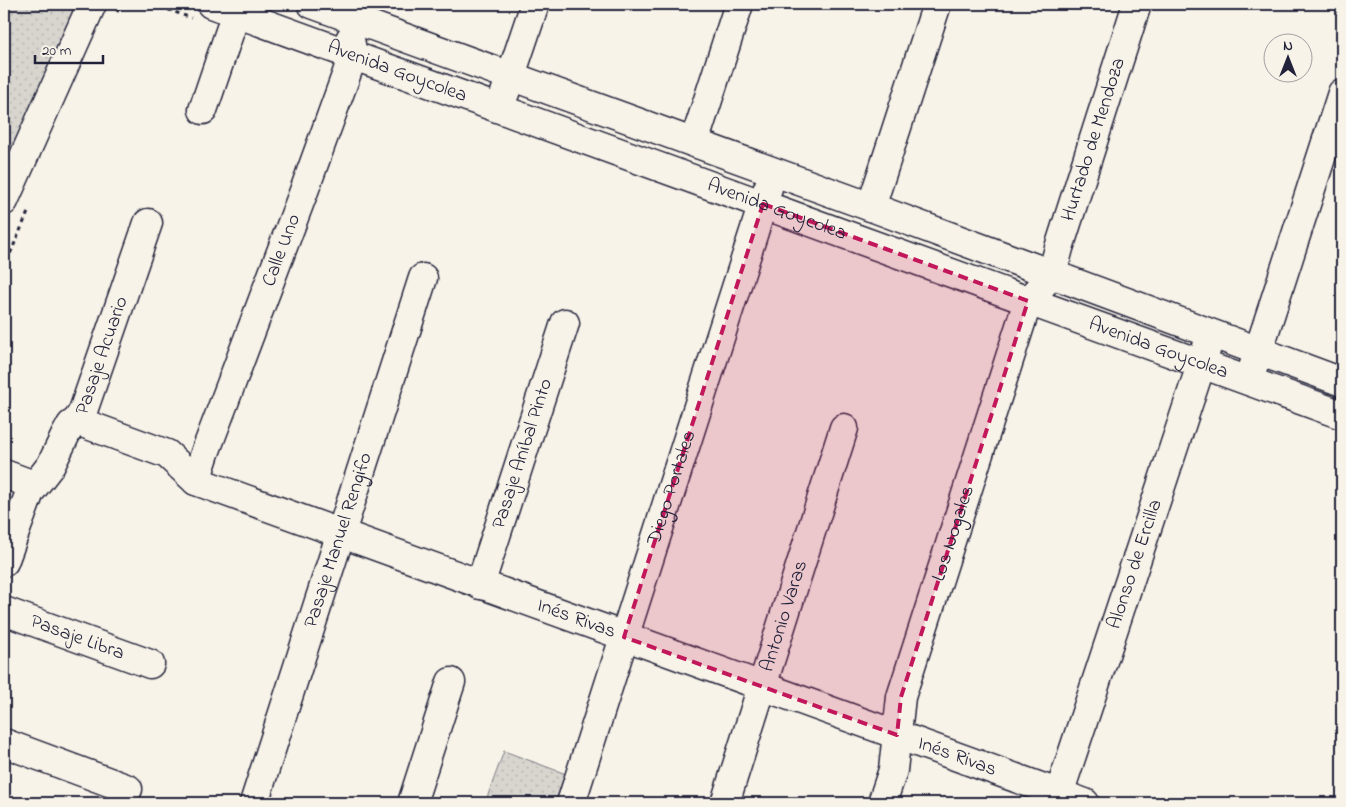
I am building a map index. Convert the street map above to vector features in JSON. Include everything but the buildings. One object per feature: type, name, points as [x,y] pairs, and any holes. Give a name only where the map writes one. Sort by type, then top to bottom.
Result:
[{"type":"street","points":[[4,201],[92,4]]},
{"type":"street","name":"Avenida Goycolea","points":[[312,4],[349,10],[511,76],[1342,382]]},
{"type":"street","points":[[499,108],[535,4]]},
{"type":"street","points":[[694,143],[739,4]]},
{"type":"street","points":[[871,207],[937,4]]},
{"type":"street","name":"Hurtado de Mendoza","points":[[1052,274],[1137,4]]},
{"type":"street","points":[[203,110],[224,8]]},
{"type":"street","name":"Avenida Goycolea","points":[[224,8],[1342,415]]},
{"type":"street","name":"Calle Uno","points":[[196,481],[353,56],[349,10]]},
{"type":"street","points":[[1249,381],[1342,93]]},
{"type":"street","name":"Diego Portales","points":[[571,803],[774,172]]},
{"type":"street","name":"Pasaje Acuario","points":[[4,562],[34,485],[51,465],[71,425],[83,411],[148,223]]},
{"type":"street","name":"Los Nogales","points":[[882,803],[893,770],[901,697],[1028,301],[1052,274]]},
{"type":"street","name":"Pasaje Manuel Rengifo","points":[[254,803],[423,278]]},
{"type":"street","name":"Pasaje Aníbal Pinto","points":[[480,585],[565,323]]},
{"type":"street","name":"Alonso de Ercilla","points":[[1059,794],[1212,333]]},
{"type":"street","name":"Inés Rivas","points":[[77,420],[168,454],[196,481],[1085,803]]},
{"type":"street","name":"Antonio Varas","points":[[725,803],[844,428]]},
{"type":"street","points":[[4,474],[34,485]]},
{"type":"street","name":"Pasaje Libra","points":[[4,611],[150,664]]},
{"type":"street","points":[[412,803],[451,682]]},
{"type":"street","points":[[4,743],[128,789]]},
{"type":"highlighted area","points":[[763,204],[1028,301],[901,697],[897,735],[624,637]]},
{"type":"shaded area","points":[[4,4],[80,4],[4,171]]},
{"type":"shaded area","points":[[504,751],[566,774],[555,803],[485,803]]}]
